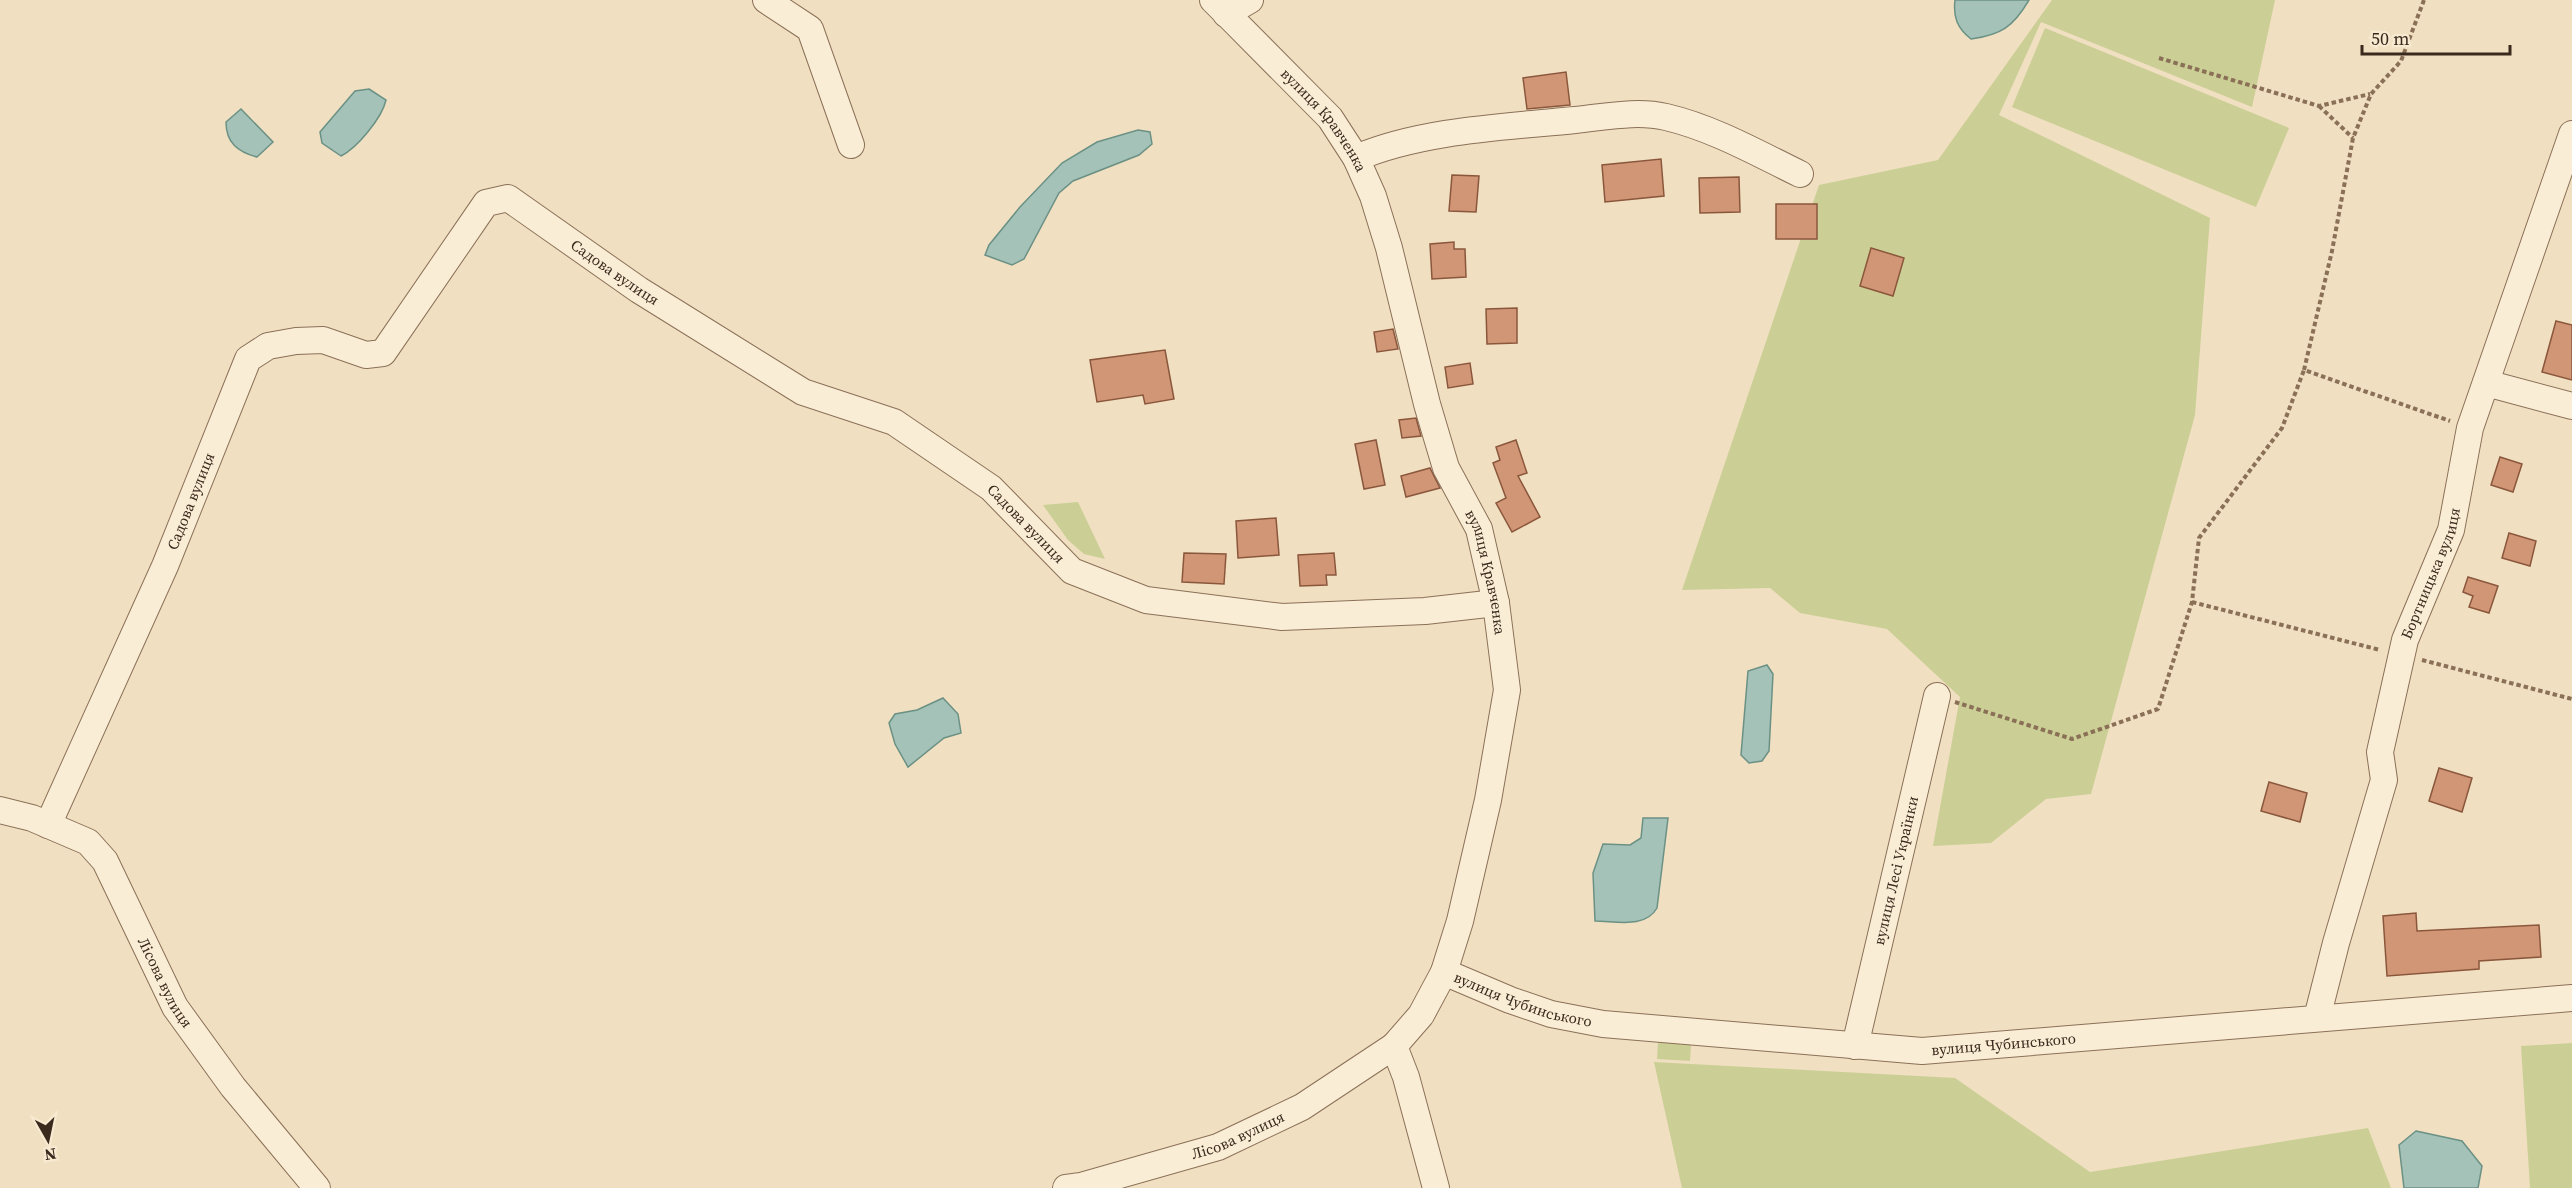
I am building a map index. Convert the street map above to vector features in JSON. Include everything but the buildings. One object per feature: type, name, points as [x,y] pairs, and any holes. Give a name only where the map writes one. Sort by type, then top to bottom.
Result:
[{"type":"street","points":[[766,0],[810,29],[851,145]]},
{"type":"street","points":[[1219,7],[1250,0]]},
{"type":"street","name":"вулиця Кравченка","points":[[1219,7],[1330,118],[1356,158],[1373,196],[1389,248],[1427,404],[1446,468],[1479,529],[1496,603],[1507,690],[1488,800],[1460,921],[1444,972],[1422,1015],[1394,1046]]},
{"type":"street","points":[[1356,158],[1377,149],[1472,130],[1635,114],[1665,116],[1717,134],[1800,174]]},
{"type":"street","name":"Бортницька вулиця","points":[[2317,1018],[2336,943],[2384,780],[2380,752],[2405,640],[2451,530],[2470,428],[2572,134]]},
{"type":"street","name":"Садова вулиця","points":[[48,825],[165,566],[248,359],[268,346],[297,341],[323,340],[366,355],[383,353],[486,204],[508,198],[639,290],[803,392],[894,422],[991,488],[1072,571],[1146,600],[1282,617],[1425,611],[1496,603]]},
{"type":"street","points":[[2486,382],[2572,406]]},
{"type":"street","name":"вулиця Лесі Українки","points":[[1855,1046],[1937,696]]},
{"type":"street","name":"Лісова вулиця","points":[[0,810],[48,825],[88,842],[105,861],[176,1007],[233,1087],[317,1188]]},
{"type":"street","name":"вулиця Чубинського","points":[[1444,972],[1510,1000],[1562,1016],[1603,1024],[1922,1051],[2572,998]]},
{"type":"street","points":[[1394,1046],[1406,1077],[1436,1188]]},
{"type":"street","name":"Лісова вулиця","points":[[1066,1188],[1081,1186],[1218,1148],[1302,1107],[1394,1046]]},
{"type":"path","points":[[1937,696],[2072,739],[2158,709],[2192,602],[2199,538],[2282,429],[2304,370],[2332,251],[2353,138],[2371,94],[2402,61],[2424,0]]},
{"type":"path","points":[[2159,58],[2319,106],[2353,138]]},
{"type":"path","points":[[2319,106],[2371,94]]},
{"type":"path","points":[[2304,370],[2470,428]]},
{"type":"green space","points":[[2052,0],[2275,0],[2252,107],[2041,22],[1999,115],[2210,218],[2195,415],[2091,794],[2046,799],[1991,843],[1933,846],[1960,697],[1887,629],[1800,613],[1770,588],[1682,590],[1819,185],[1938,160]]},
{"type":"green space","points":[[2045,28],[2289,128],[2256,207],[2012,107]]},
{"type":"green space","points":[[1078,502],[1105,559],[1084,554],[1068,540],[1043,505]]},
{"type":"green space","points":[[1658,1042],[1691,1045],[1690,1061],[1657,1059]]},
{"type":"green space","points":[[2572,1043],[2572,1188],[2530,1188],[2521,1046]]},
{"type":"green space","points":[[1654,1062],[1955,1078],[2090,1172],[2368,1128],[2391,1188],[1682,1188]]},
{"type":"water","points":[[1955,0],[2029,0],[2012,23],[2005,28],[1990,35],[1971,39],[1962,31],[1957,22]]},
{"type":"water","points":[[369,89],[386,100],[384,107],[368,132],[341,156],[322,143],[320,132],[355,91]]},
{"type":"water","points":[[241,109],[273,142],[257,157],[234,146],[228,136],[226,122]]},
{"type":"water","points":[[1138,130],[1150,132],[1152,144],[1139,155],[1073,181],[1059,193],[1024,259],[1012,265],[985,255],[989,245],[1020,207],[1062,163],[1097,142]]},
{"type":"water","points":[[1767,665],[1773,674],[1769,751],[1762,761],[1749,763],[1741,755],[1748,671]]},
{"type":"water","points":[[943,698],[958,714],[961,733],[944,738],[908,767],[895,744],[889,723],[895,714],[917,710]]},
{"type":"water","points":[[1643,818],[1668,818],[1657,908],[1652,915],[1638,921],[1595,921],[1593,873],[1603,844],[1630,845],[1641,838]]},
{"type":"water","points":[[2416,1131],[2462,1141],[2482,1166],[2478,1188],[2404,1188],[2399,1145]]}]
